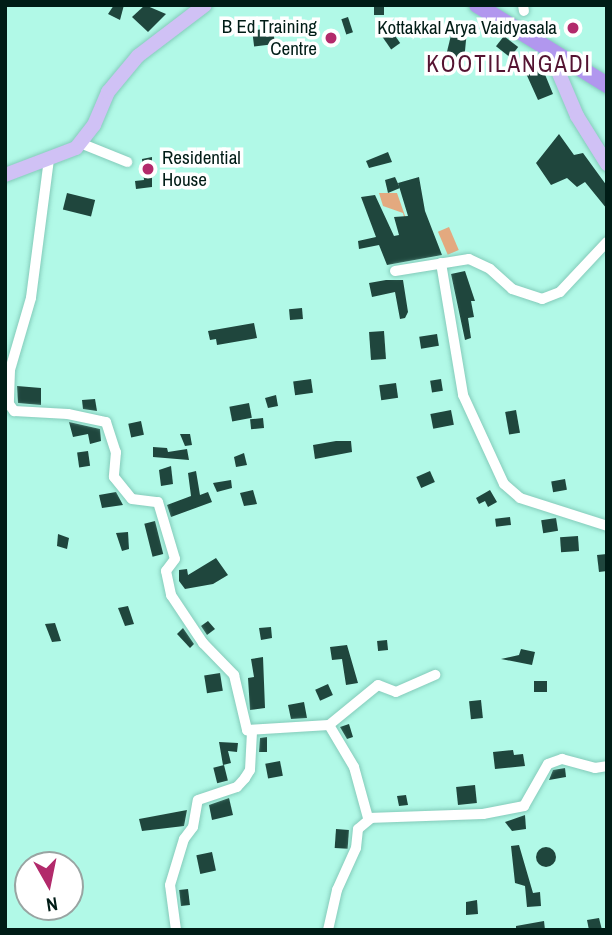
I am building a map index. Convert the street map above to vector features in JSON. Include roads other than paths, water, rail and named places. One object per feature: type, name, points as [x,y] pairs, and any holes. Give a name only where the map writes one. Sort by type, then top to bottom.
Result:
[{"type":"highway","points":[[477,5],[551,54],[607,85]]},
{"type":"main road","points":[[5,175],[49,159],[80,142],[108,92],[138,56],[205,5]]},
{"type":"main road","points":[[551,54],[577,116],[607,164]]},
{"type":"street","points":[[80,142],[128,162]]},
{"type":"street","points":[[49,159],[31,298],[8,371],[7,406],[14,411],[68,414],[106,422],[116,452],[114,477],[132,499],[158,502],[175,559],[166,571],[171,594],[203,643],[234,675],[245,727],[252,732],[329,725],[378,685],[396,692],[435,674]]},
{"type":"street","points":[[395,271],[469,260],[490,269],[512,289],[542,299],[560,292],[607,242]]},
{"type":"street","points":[[441,263],[463,395],[503,484],[520,498],[607,526]]},
{"type":"street","points":[[329,725],[354,767],[364,810],[371,818]]},
{"type":"street","points":[[176,930],[170,885],[184,839],[193,827],[198,800],[236,787],[245,778],[250,770],[252,732]]},
{"type":"street","points":[[328,930],[337,890],[356,848],[358,829],[371,818],[483,814],[524,806],[548,764],[562,759],[595,768],[607,766]]},
{"type":"place","name":"Kottakkal Arya Vaidyasala","points":[[573,28]]},
{"type":"place","name":"B Ed Training Centre","points":[[331,38]]},
{"type":"place","name":"Residential House","points":[[148,169]]},
{"type":"district","name":"KOOTILANGADI","points":[[509,64]]}]
